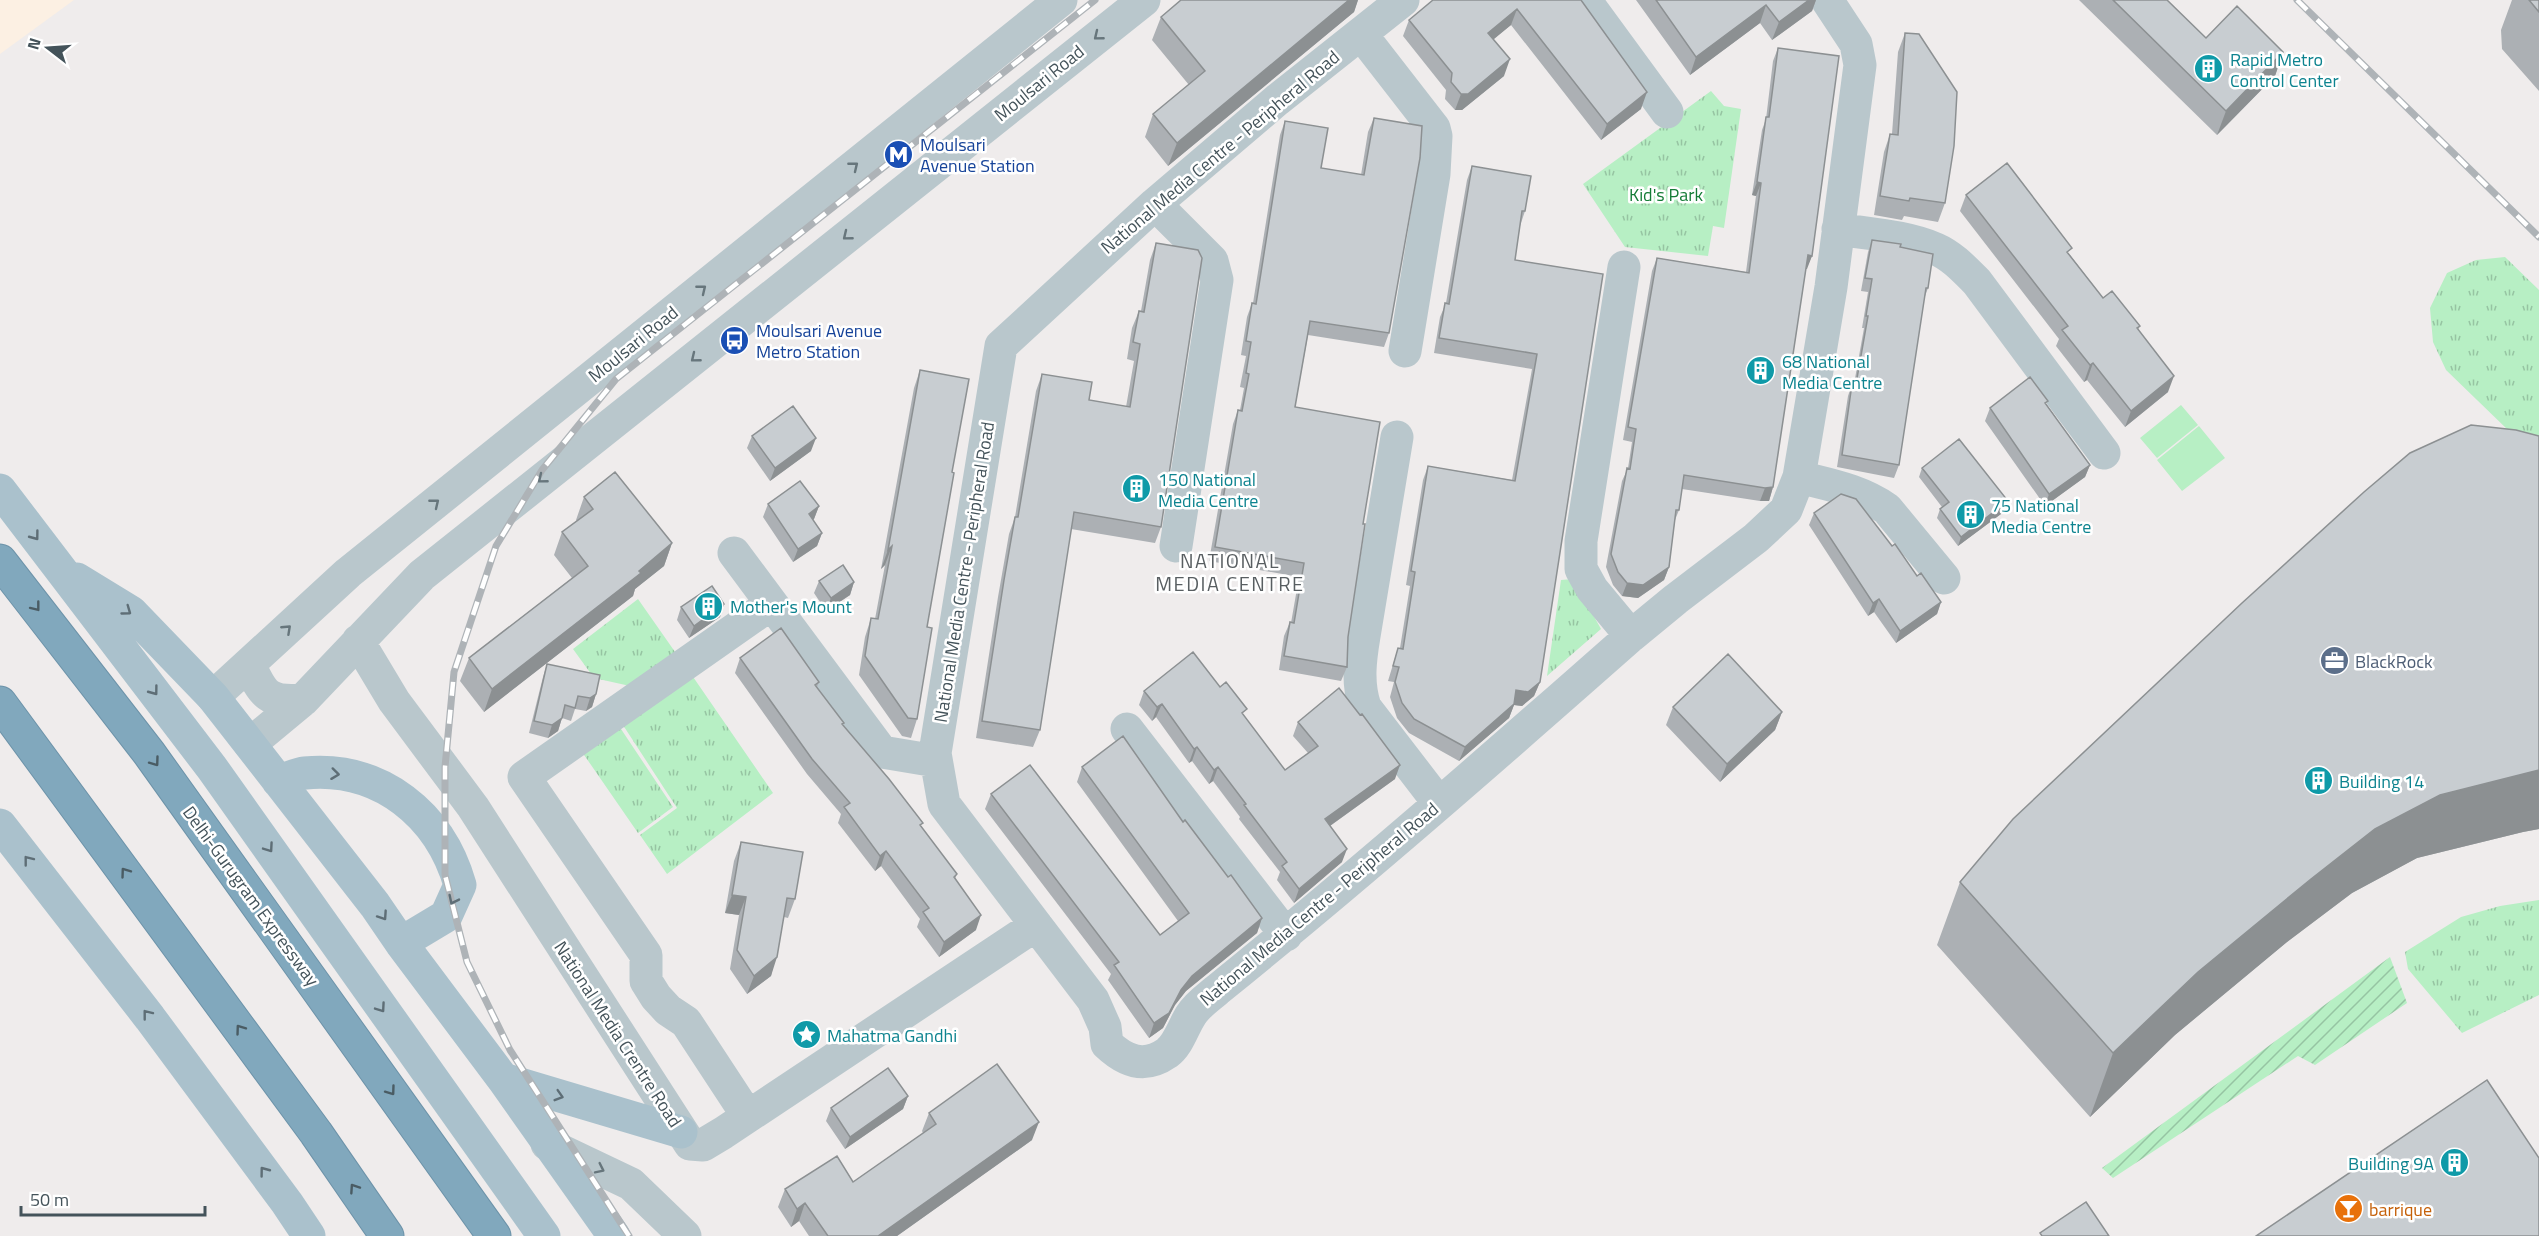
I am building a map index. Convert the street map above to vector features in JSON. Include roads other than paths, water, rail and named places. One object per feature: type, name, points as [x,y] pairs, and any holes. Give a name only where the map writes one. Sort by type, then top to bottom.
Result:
[{"type":"highway","name":"Delhi-Gurugram Expressway","points":[[0,561],[149,753],[494,1236]]},
{"type":"highway","points":[[0,703],[316,1132],[387,1236]]},
{"type":"main road","points":[[0,490],[212,768],[544,1236]]},
{"type":"main road","points":[[60,569],[131,612],[213,698],[375,904],[401,944],[503,1079],[614,1236]]},
{"type":"main road","points":[[278,781],[303,773],[350,776],[385,789],[414,807],[434,828],[453,860],[460,885],[446,915],[401,944]]},
{"type":"main road","points":[[0,825],[150,1018],[309,1236]]},
{"type":"main road","points":[[503,1079],[681,1132]]},
{"type":"main road","points":[[287,1203],[298,1236]]},
{"type":"street","name":"Moulsari Road","points":[[213,698],[348,573],[1061,0]]},
{"type":"street","name":"Moulsari Road","points":[[250,744],[303,700],[422,575],[1144,0]]},
{"type":"street","name":"National Media Centre - Peripheral Road","points":[[1403,0],[1277,100],[1155,204],[1001,346],[937,741],[936,761],[945,804],[1093,1000],[1105,1027],[1107,1044],[1121,1057],[1142,1063],[1167,1052],[1182,1034],[1191,1014],[1286,935],[1631,636],[1764,531],[1786,510],[1799,477],[1831,287],[1860,65],[1856,44],[1827,0]]},
{"type":"street","points":[[1585,0],[1667,111]]},
{"type":"street","points":[[1361,34],[1434,128],[1436,136],[1434,174],[1405,351]]},
{"type":"street","points":[[1155,204],[1212,261],[1217,280],[1176,546]]},
{"type":"street","points":[[1838,229],[1916,242],[1937,249],[1956,261],[1977,282],[2104,453]]},
{"type":"street","points":[[1624,267],[1581,541],[1581,569],[1592,589],[1631,636]]},
{"type":"street","points":[[1397,437],[1364,636],[1360,665],[1360,692],[1365,707],[1438,802]]},
{"type":"street","points":[[1799,477],[1869,497],[1887,509],[1944,578]]},
{"type":"street","points":[[734,553],[882,752],[936,761]]},
{"type":"street","points":[[747,1115],[686,1022],[656,997],[646,981],[646,955],[524,777],[771,604]]},
{"type":"street","name":"National Media Crentre Road","points":[[358,641],[394,700],[473,807],[690,1144],[703,1145],[1036,924]]},
{"type":"street","points":[[249,664],[258,683],[269,696],[281,702],[303,700]]},
{"type":"street","points":[[1127,729],[1286,935]]},
{"type":"street","points":[[547,1144],[631,1184],[685,1236]]},
{"type":"railway","points":[[629,1236],[510,1050],[467,962],[445,875],[445,767],[454,672],[496,546],[542,470],[616,379],[1095,0]]},
{"type":"railway","points":[[2297,0],[2539,237]]},
{"type":"place","name":"Rapid Metro Control Center","points":[[2209,69]]},
{"type":"place","name":"Moulsari Avenue Station","points":[[899,154]]},
{"type":"place","name":"Moulsari Avenue Metro Station","points":[[735,340]]},
{"type":"place","name":"68 National Media Centre","points":[[1761,371]]},
{"type":"place","name":"150 National Media Centre","points":[[1137,489]]},
{"type":"place","name":"75 National Media Centre","points":[[1970,515]]},
{"type":"place","name":"Mother's Mount","points":[[709,606]]},
{"type":"place","name":"BlackRock","points":[[2334,661]]},
{"type":"place","name":"Building 14","points":[[2318,781]]},
{"type":"place","name":"Mahatma Gandhi","points":[[806,1035]]},
{"type":"place","name":"Building 9A","points":[[2455,1163]]},
{"type":"place","name":"barrique","points":[[2348,1209]]},
{"type":"district","name":"NATIONAL MEDIA CENTRE","points":[[1230,572]]},
{"type":"park label","name":"Kid's Park","points":[[1666,194]]}]
